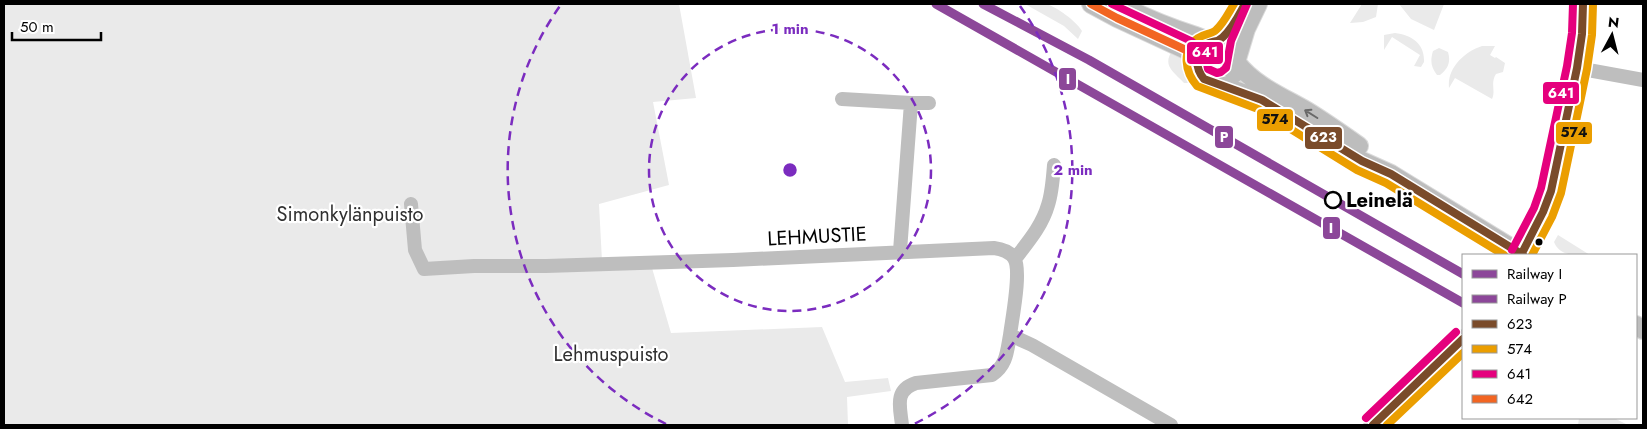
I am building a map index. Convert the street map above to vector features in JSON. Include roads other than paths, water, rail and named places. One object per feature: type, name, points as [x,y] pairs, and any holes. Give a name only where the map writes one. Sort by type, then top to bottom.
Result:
[{"type":"main road","points":[[1091,4],[1186,50],[1196,58]]},
{"type":"main road","points":[[1119,4],[1152,20],[1226,44],[1232,48],[1237,61],[1246,74],[1367,151],[1392,174]]},
{"type":"main road","points":[[1245,4],[1229,30],[1216,42],[1204,46],[1199,51],[1196,58],[1196,67],[1204,79],[1262,100],[1362,160],[1392,174],[1520,254]]},
{"type":"main road","points":[[1219,83],[1230,78],[1234,73],[1246,29],[1258,4]]},
{"type":"main road","points":[[1522,254],[1551,191],[1577,68],[1582,34],[1583,4]]},
{"type":"main road","points":[[1374,425],[1458,344]]},
{"type":"street","points":[[1577,68],[1643,80]]},
{"type":"street","points":[[842,99],[930,103]]},
{"type":"street","points":[[900,251],[911,103]]},
{"type":"street","points":[[902,425],[900,403],[901,395],[905,388],[916,383],[992,375],[1000,369],[1005,360],[1010,335],[1018,271],[1014,259],[1029,242],[1046,212],[1054,165]]},
{"type":"street","name":"LEHMUSTIE","points":[[412,204],[415,250],[424,269],[474,266],[546,266],[733,260],[994,248],[1008,252],[1014,259]]},
{"type":"street","points":[[1010,335],[1032,345],[1171,425]]},
{"type":"rail line","name":"I","points":[[936,4],[1462,302]]},
{"type":"rail line","name":"P","points":[[983,4],[1089,60],[1462,273]]},
{"type":"place","name":"Leinelä","points":[[1333,200]]},
{"type":"park label","name":"Simonkylänpuisto","points":[[350,214]]},
{"type":"park label","name":"Lehmuspuisto","points":[[611,354]]}]
